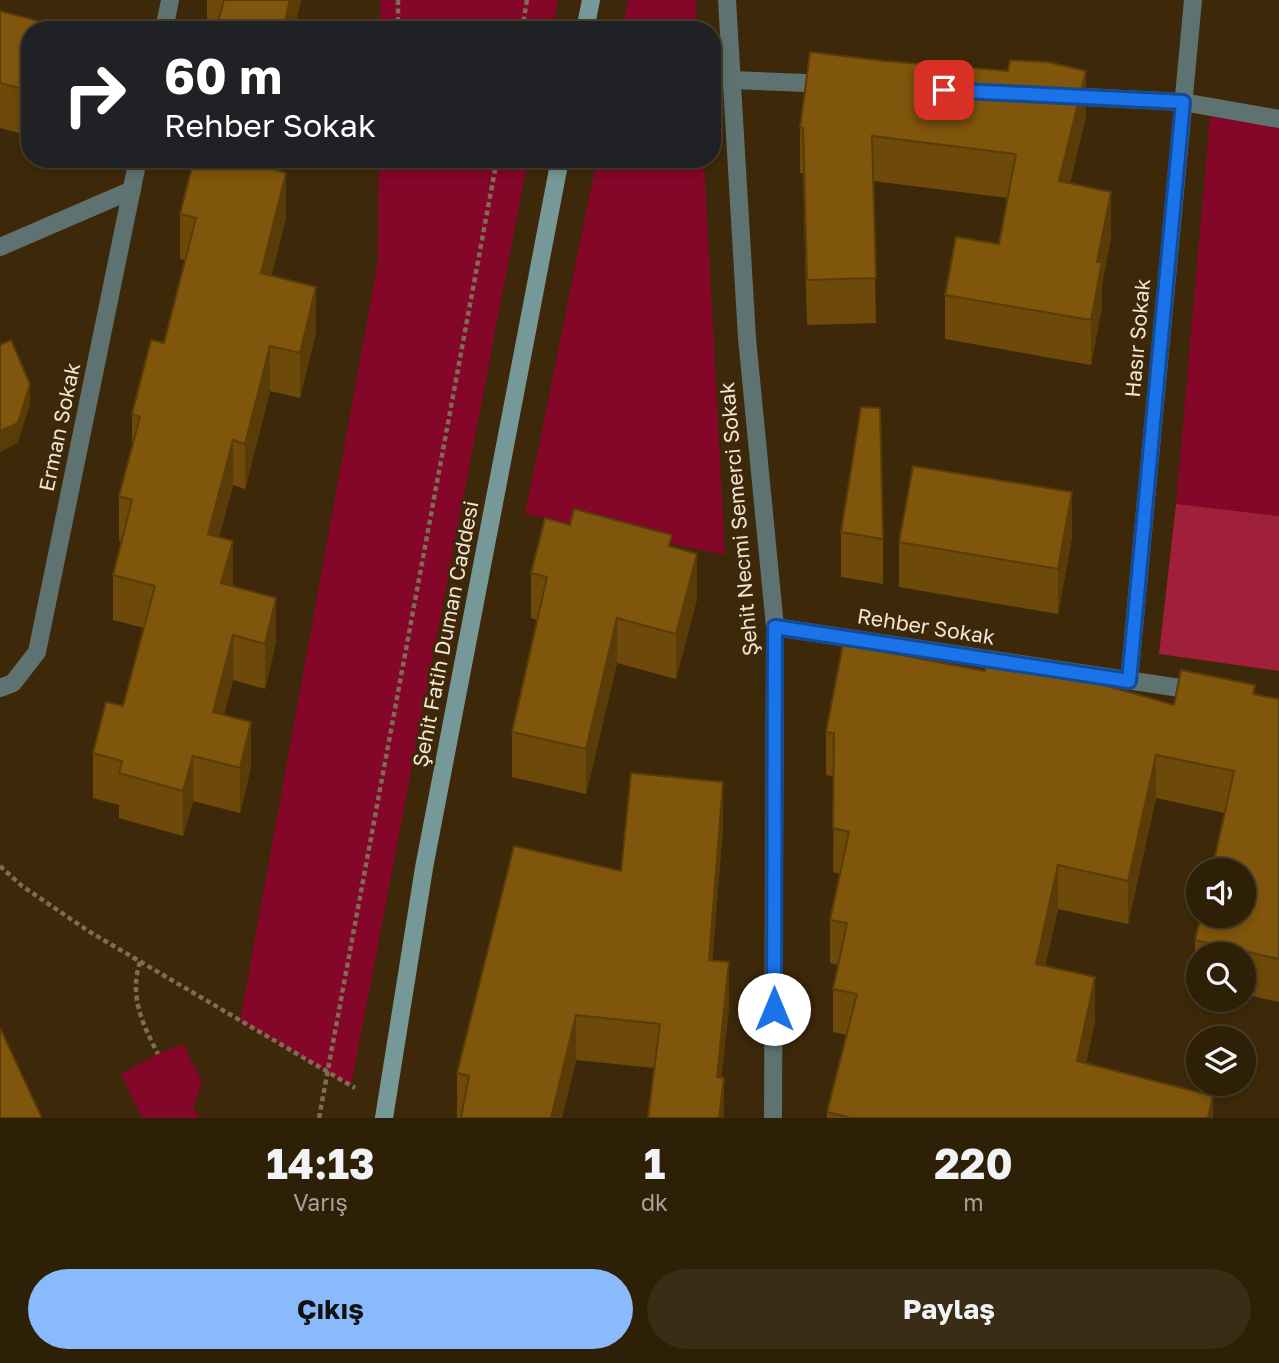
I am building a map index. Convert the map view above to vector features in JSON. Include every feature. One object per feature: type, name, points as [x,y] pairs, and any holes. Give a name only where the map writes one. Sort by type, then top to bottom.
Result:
[{"type":"street","points":[[166,21],[170,0]]},
{"type":"street","points":[[587,21],[591,0]]},
{"type":"street","name":"Şehit Necmi Semerci Sokak","points":[[727,0],[747,338],[775,627],[773,1118]]},
{"type":"street","name":"Hasır Sokak","points":[[1129,681],[1193,0]]},
{"type":"street","points":[[732,79],[841,85]]},
{"type":"street","points":[[1046,95],[1183,102],[1279,119]]},
{"type":"street","name":"Erman Sokak","points":[[0,688],[13,683],[37,652],[136,168]]},
{"type":"street","name":"Şehit Fatih Duman Caddesi","points":[[385,1113],[424,868],[558,168]]},
{"type":"street","points":[[0,247],[132,190]]},
{"type":"street","name":"Rehber Sokak","points":[[775,627],[1211,692]]},
{"type":"path","points":[[398,0],[398,21]]},
{"type":"path","points":[[524,21],[527,0]]},
{"type":"path","points":[[319,1118],[495,168]]},
{"type":"path","points":[[0,866],[22,886],[90,932],[326,1072],[385,1113]]},
{"type":"path","points":[[140,962],[134,979],[139,1011],[141,1021],[158,1054]]},
{"type":"shaded area","points":[[380,0],[558,0],[554,21],[380,21]]},
{"type":"shaded area","points":[[628,0],[696,0],[697,21],[624,21]]},
{"type":"shaded area","points":[[1211,106],[1279,119],[1279,516],[1176,504]]},
{"type":"shaded area","points":[[379,168],[526,168],[351,1086],[240,1021],[378,261]]},
{"type":"shaded area","points":[[595,168],[704,168],[725,555],[525,514]]},
{"type":"shaded area","points":[[1176,504],[1279,516],[1279,671],[1159,654]]},
{"type":"shaded area","points":[[183,1044],[202,1082],[193,1107],[200,1118],[142,1118],[121,1074]]},
{"type":"building","points":[[224,0],[290,0],[285,21],[218,21]]},
{"type":"building","points":[[0,11],[38,21],[21,21],[21,89],[0,83]]},
{"type":"building","points":[[810,52],[1008,71],[1010,60],[1048,62],[1086,71],[1059,181],[1111,192],[1097,262],[1102,262],[1091,320],[945,295],[956,237],[999,244],[1016,154],[872,136],[876,278],[807,280],[803,128],[800,128]]},
{"type":"building","points":[[192,168],[269,168],[286,173],[261,273],[316,287],[300,353],[270,346],[245,444],[233,440],[208,534],[233,541],[221,583],[276,598],[265,644],[233,635],[213,712],[251,722],[240,768],[193,756],[183,791],[119,773],[122,761],[93,753],[106,702],[123,706],[155,586],[113,575],[132,500],[119,496],[140,417],[132,414],[151,340],[164,343],[196,218],[180,214]]},
{"type":"building","points":[[11,340],[30,384],[18,423],[0,431],[0,345]]},
{"type":"building","points":[[861,407],[880,408],[883,539],[841,532]]},
{"type":"building","points":[[913,466],[1072,492],[1058,569],[899,542]]},
{"type":"building","points":[[574,509],[672,535],[669,546],[697,554],[676,634],[617,618],[586,749],[512,732],[547,577],[531,573],[545,518],[570,525]]},
{"type":"building","points":[[843,644],[985,671],[988,657],[1069,675],[1174,705],[1181,670],[1255,685],[1253,694],[1279,699],[1279,959],[1256,954],[1256,942],[1195,940],[1198,928],[1256,928],[1256,858],[1215,858],[1234,771],[1156,755],[1128,881],[1058,865],[1036,964],[1095,977],[1077,1061],[1186,1089],[1186,1096],[1213,1096],[1208,1118],[851,1118],[827,1112],[857,994],[833,989],[847,923],[830,920],[849,832],[833,828],[834,733],[826,732]]},
{"type":"building","points":[[631,773],[723,782],[709,960],[729,962],[717,1077],[724,1078],[719,1118],[648,1118],[660,1024],[576,1015],[551,1118],[461,1118],[469,1076],[457,1073],[514,846],[621,871]]},
{"type":"building","points":[[0,1028],[42,1118],[0,1118]]},
{"type":"route","points":[[774,1009],[775,627],[1129,681],[1183,102],[944,90]]}]
